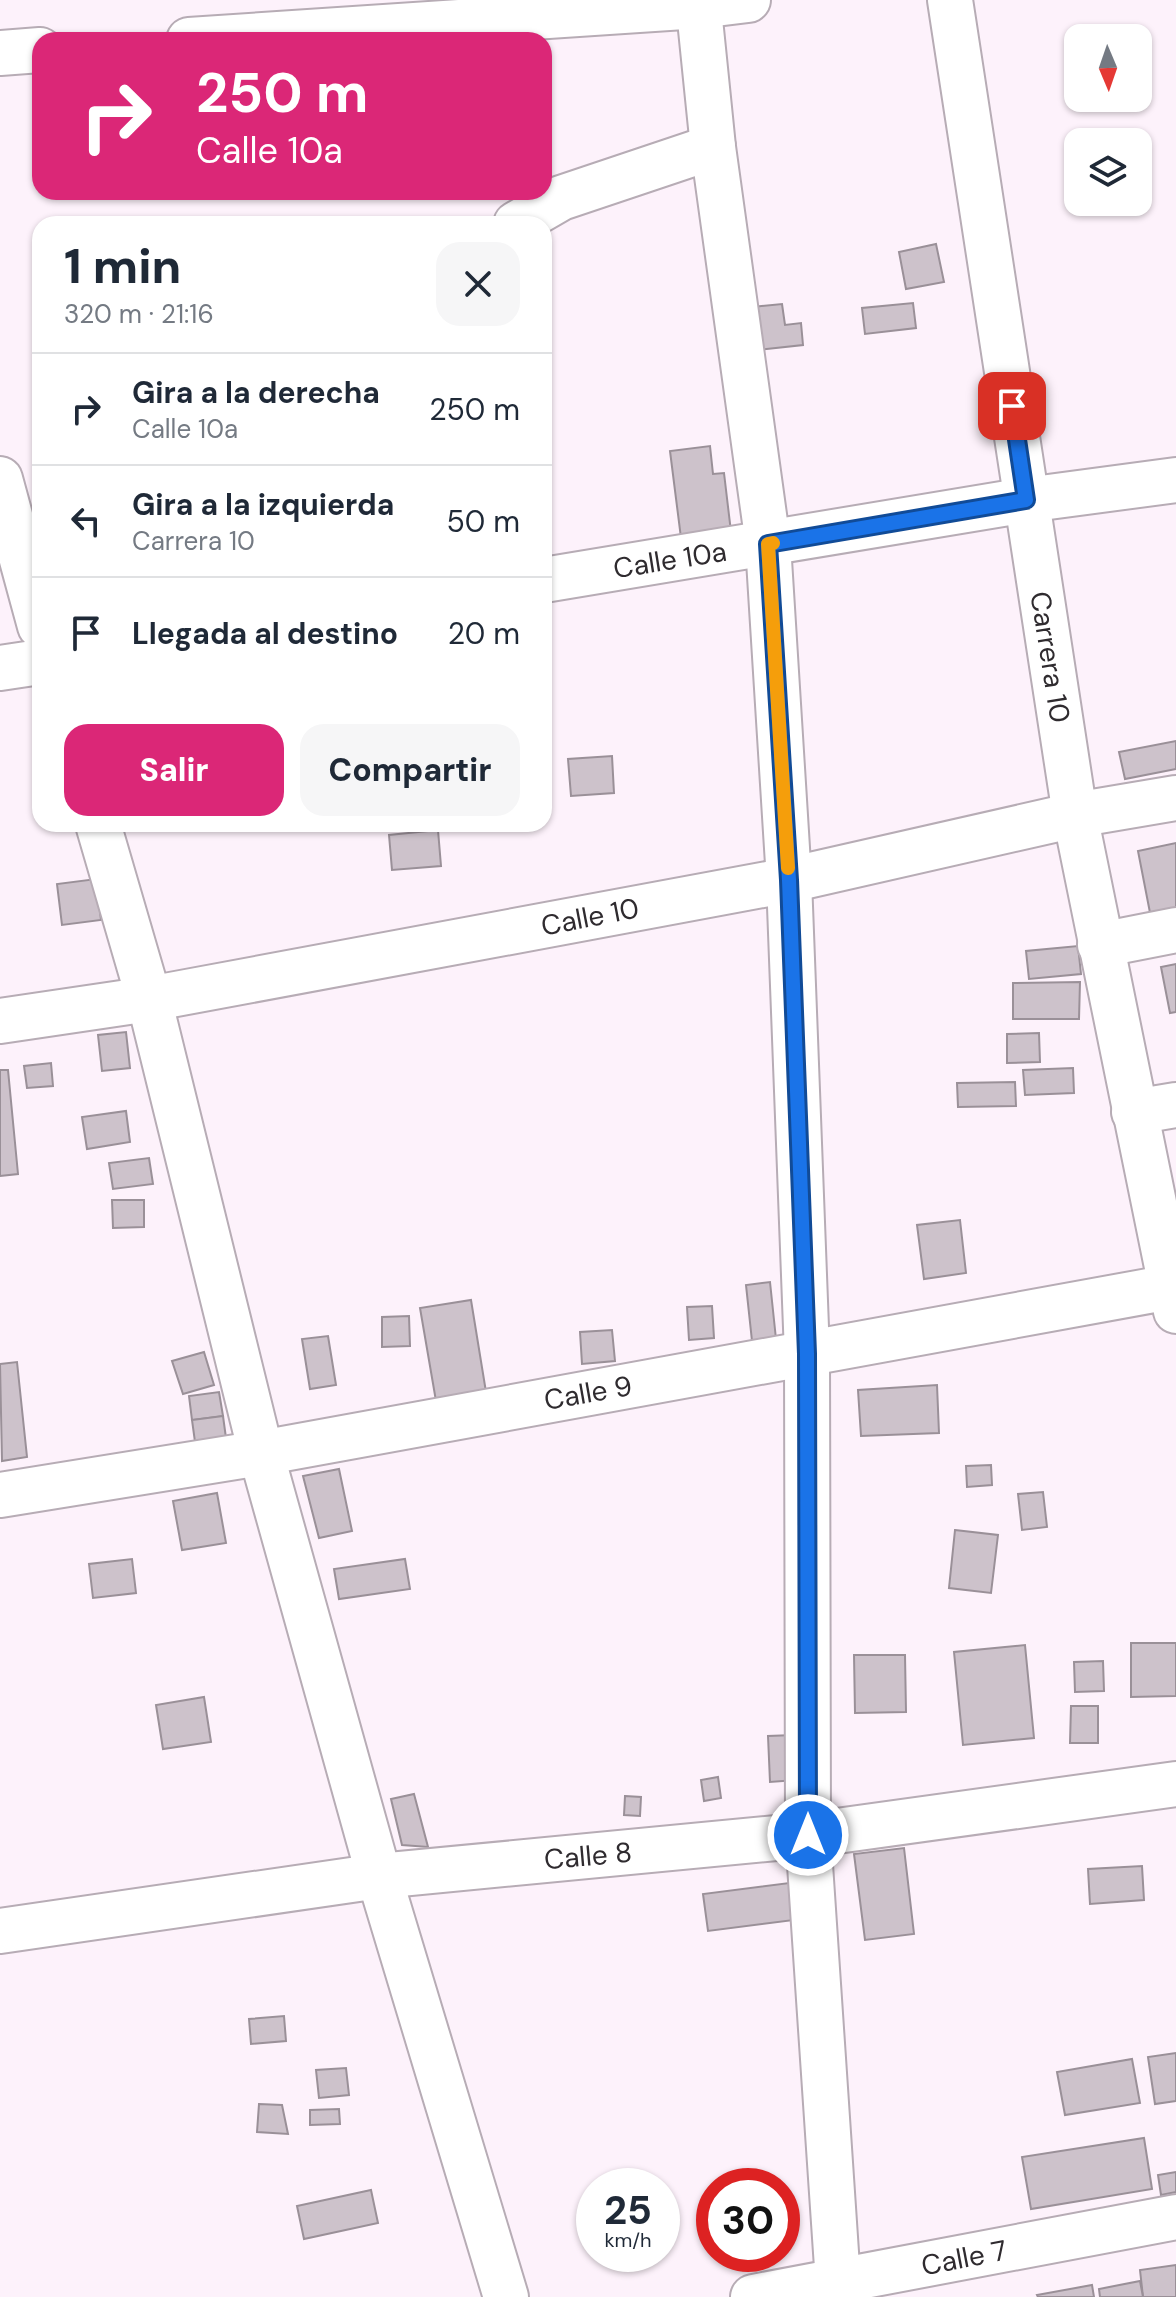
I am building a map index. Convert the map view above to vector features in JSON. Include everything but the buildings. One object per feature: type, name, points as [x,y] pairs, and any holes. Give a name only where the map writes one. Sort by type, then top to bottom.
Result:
[{"type":"street","points":[[299,32],[748,0]]},
{"type":"street","name":"Carrera 10","points":[[950,0],[1075,815],[1100,945],[1155,1108],[1175,1295]]},
{"type":"street","points":[[698,3],[713,147],[768,544],[789,880],[807,1354],[808,1835],[838,2290]]},
{"type":"street","points":[[0,53],[32,51]]},
{"type":"street","points":[[530,216],[561,198],[713,147]]},
{"type":"street","points":[[0,479],[32,601]]},
{"type":"street","name":"Calle 10a","points":[[552,579],[1026,500],[1176,480]]},
{"type":"street","points":[[0,668],[32,639]]},
{"type":"street","name":"Calle 10","points":[[0,1021],[149,999],[789,880],[1075,815],[1176,798]]},
{"type":"street","points":[[100,832],[149,999],[261,1453],[379,1876],[506,2297]]},
{"type":"street","points":[[1100,945],[1176,930]]},
{"type":"street","name":"Calle 9","points":[[0,1495],[261,1453],[807,1354],[1175,1295]]},
{"type":"street","name":"Calle 8","points":[[0,1931],[379,1876],[808,1835],[1176,1784]]},
{"type":"street","name":"Calle 7","points":[[753,2297],[838,2290],[1176,2217]]},
{"type":"slow traffic","points":[[773,543],[768,544],[788,868]]},
{"type":"route","points":[[808,1835],[807,1354],[789,880],[768,544],[1026,500],[1012,406]]}]
